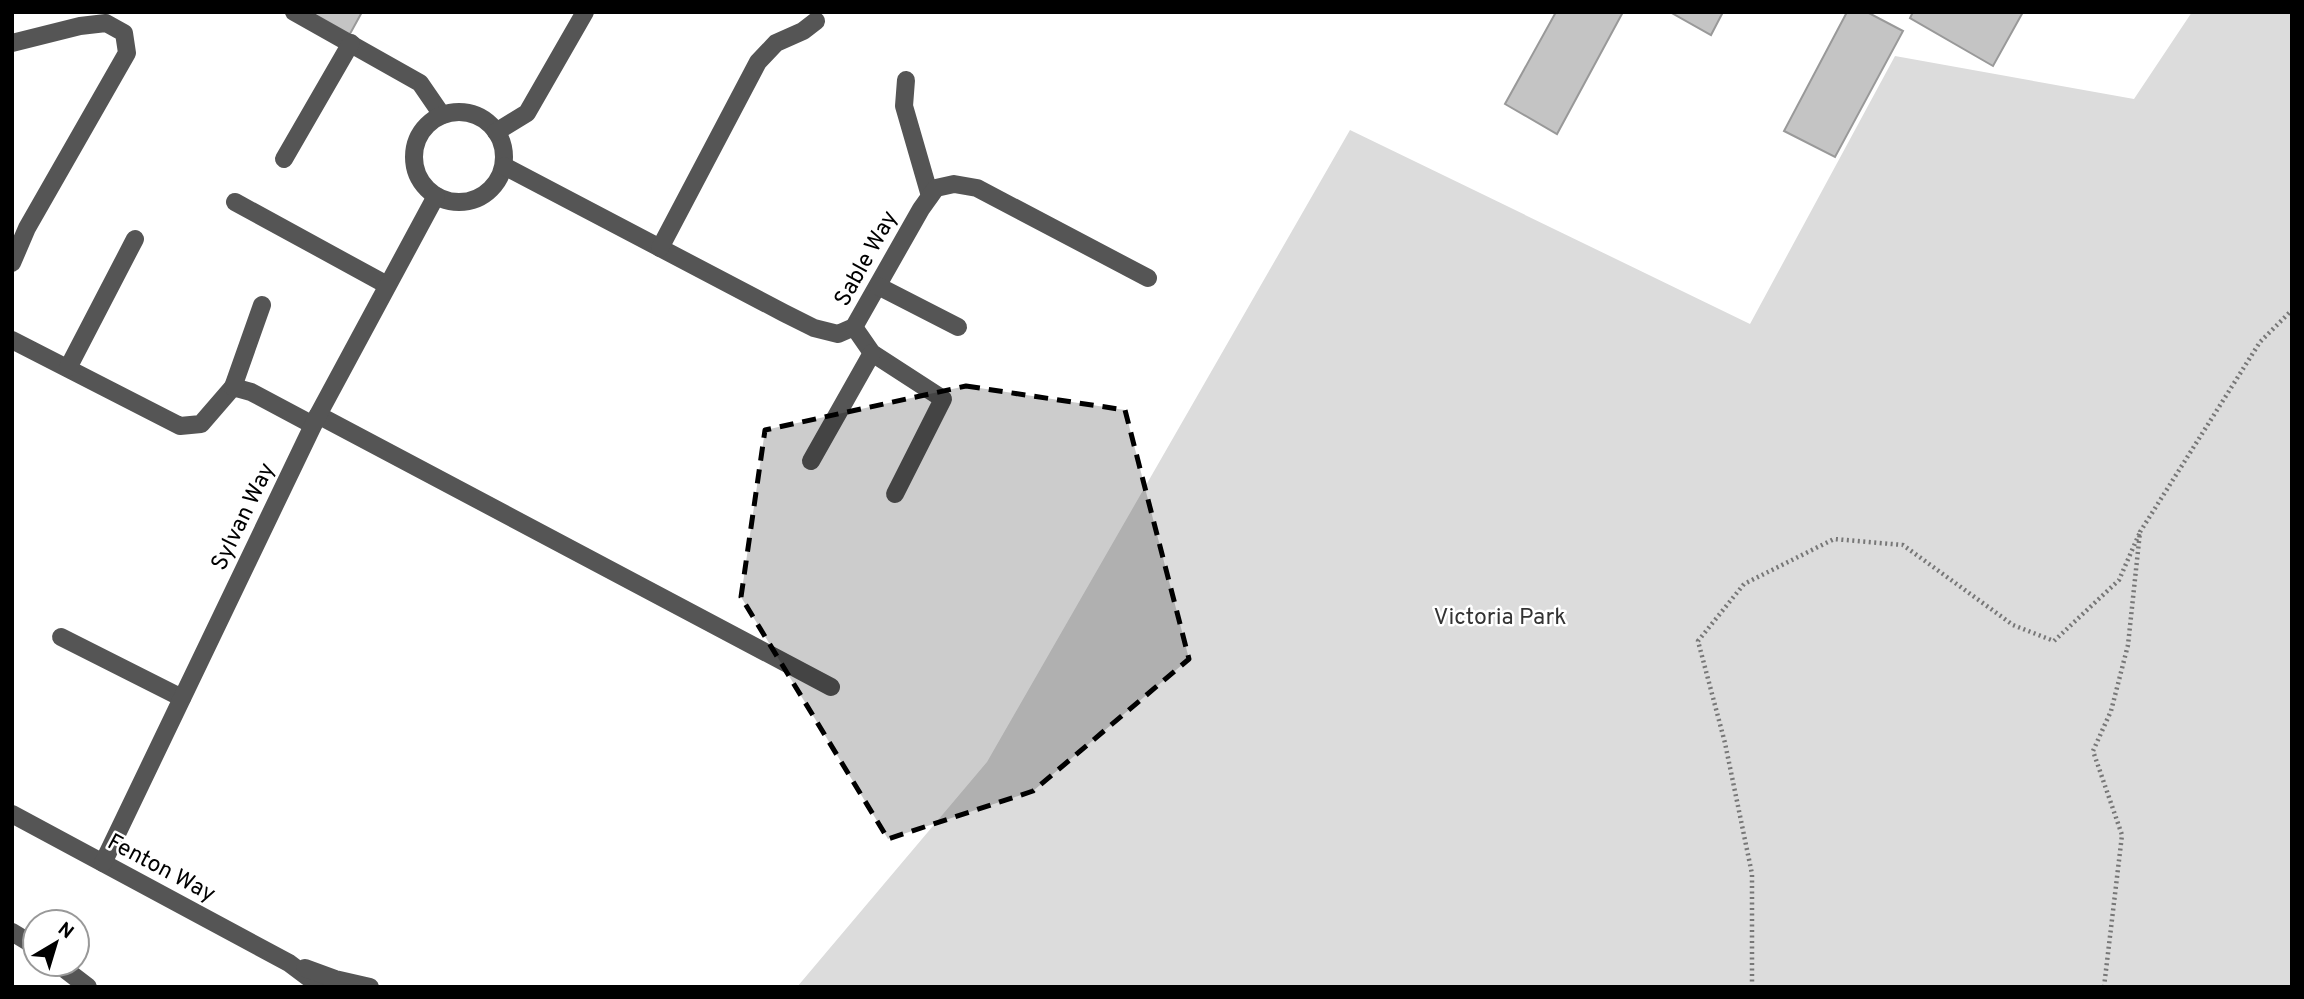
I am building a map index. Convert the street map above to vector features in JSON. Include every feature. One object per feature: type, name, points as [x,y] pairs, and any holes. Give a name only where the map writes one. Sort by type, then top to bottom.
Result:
[{"type":"street","points":[[294,12],[420,83],[442,115]]},
{"type":"street","points":[[496,132],[527,113],[585,12]]},
{"type":"street","points":[[660,248],[758,62],[776,43],[797,35],[816,21]]},
{"type":"street","points":[[12,43],[80,26],[106,23],[124,33],[127,53],[27,228],[12,263]]},
{"type":"street","points":[[284,159],[351,43]]},
{"type":"street","points":[[906,80],[904,106],[930,196]]},
{"type":"street","points":[[464,112],[480,117],[492,126],[502,141],[504,166],[497,183],[480,197],[465,202],[436,196],[420,180],[414,163],[417,141],[425,127],[442,115],[464,112]]},
{"type":"street","name":"Sable Way","points":[[504,166],[814,328],[838,334],[854,327],[930,196]]},
{"type":"street","points":[[930,196],[936,188],[954,184],[977,188],[1148,278]]},
{"type":"street","name":"Sylvan Way","points":[[103,863],[316,420],[436,196]]},
{"type":"street","points":[[235,202],[387,285]]},
{"type":"street","points":[[68,368],[135,239]]},
{"type":"street","points":[[878,286],[958,327]]},
{"type":"street","points":[[12,340],[180,426],[201,424],[233,387],[262,305]]},
{"type":"street","points":[[854,327],[872,353],[943,399],[895,494]]},
{"type":"street","points":[[811,461],[872,353]]},
{"type":"street","points":[[233,387],[316,420],[831,687]]},
{"type":"street","points":[[61,637],[182,698]]},
{"type":"street","name":"Fenton Way","points":[[12,814],[289,962],[335,979],[370,987]]},
{"type":"street","name":"Fenton Way","points":[[289,962],[321,987]]},
{"type":"path","points":[[1752,987],[1752,874],[1725,743],[1698,641],[1744,584],[1834,539],[1903,545],[2013,625],[2054,641],[2119,580],[2140,532],[2260,342],[2292,310]]},
{"type":"path","points":[[2104,987],[2122,835],[2092,751],[2111,711],[2128,645],[2140,532]]},
{"type":"highlighted area","points":[[966,386],[1125,410],[1189,659],[1033,791],[888,839],[741,597],[765,430]]},
{"type":"green space","name":"Victoria Park","points":[[2192,12],[2292,12],[2292,987],[797,987],[987,762],[1350,130],[1750,324],[1895,56],[2134,99]]},
{"type":"building","points":[[288,12],[362,12],[345,43]]},
{"type":"building","points":[[1556,12],[1623,12],[1557,134],[1505,104]]},
{"type":"building","points":[[1670,12],[1723,12],[1711,35]]},
{"type":"building","points":[[1847,12],[1867,12],[1903,31],[1835,157],[1784,131]]},
{"type":"building","points":[[1913,12],[2023,12],[1993,66],[1910,18]]}]
